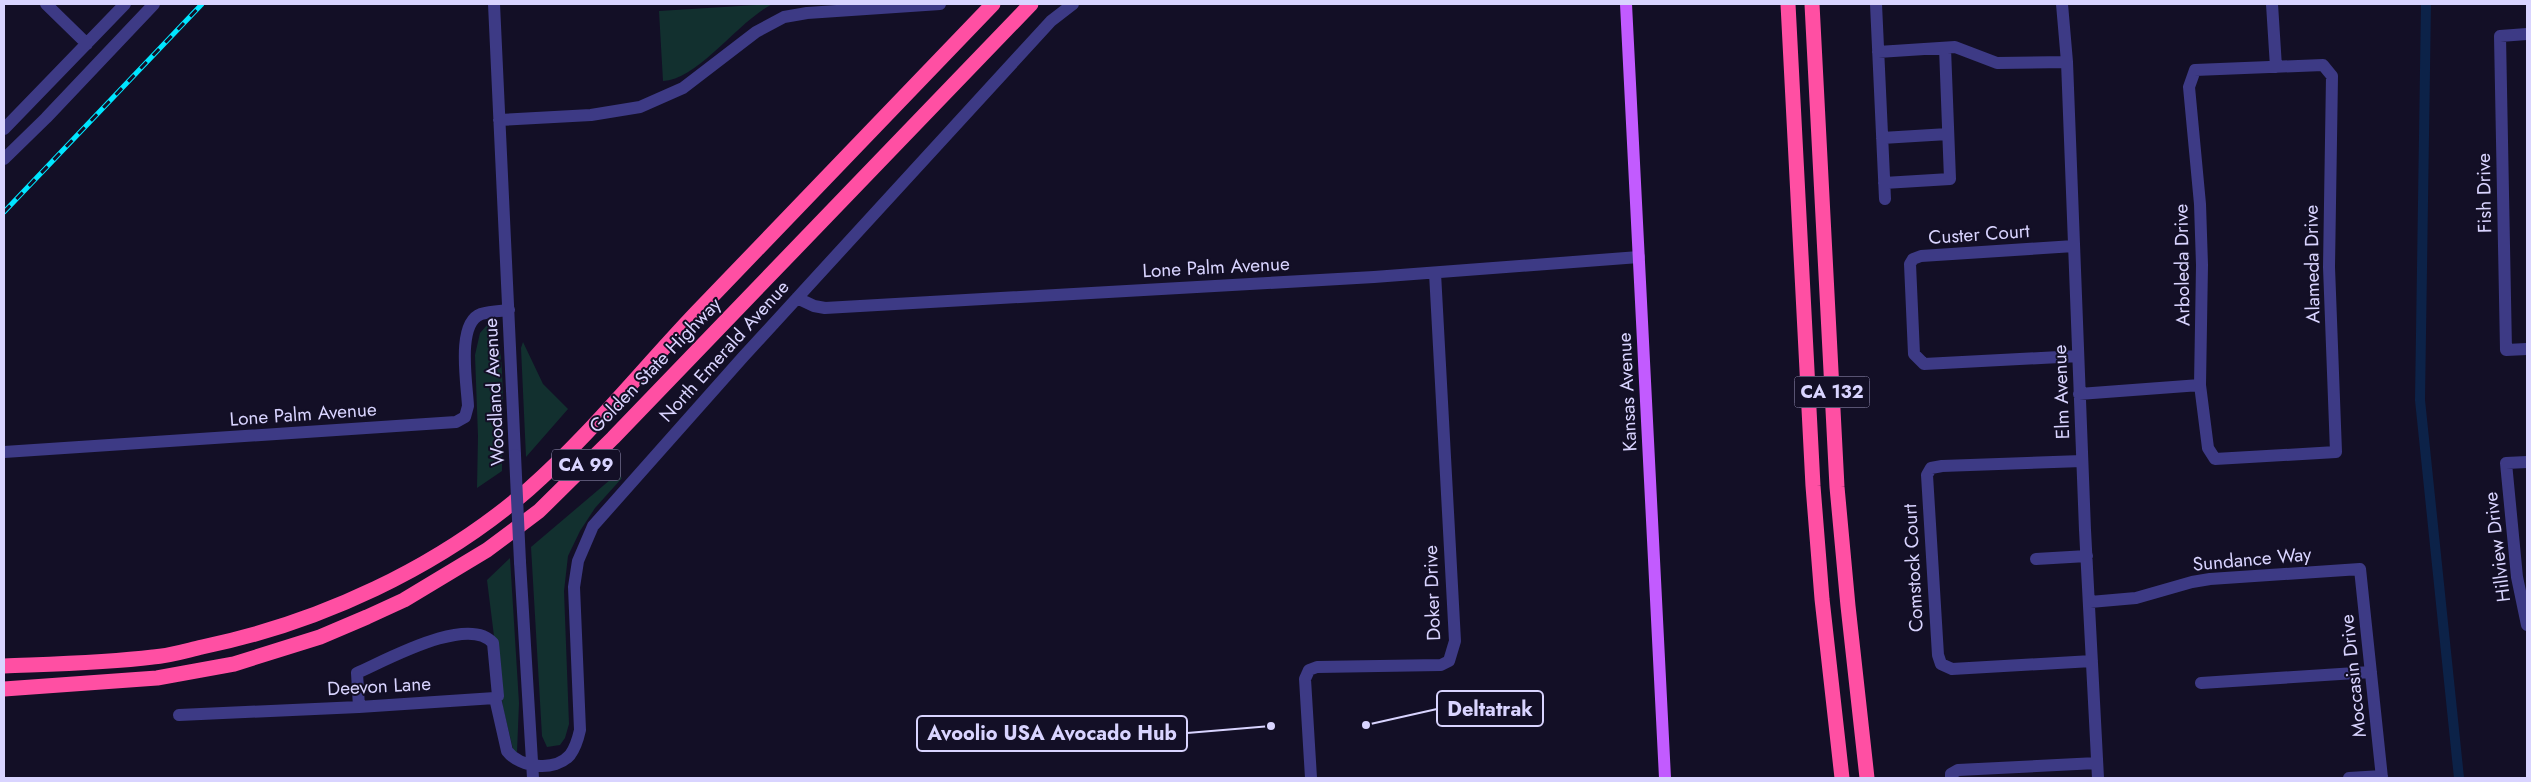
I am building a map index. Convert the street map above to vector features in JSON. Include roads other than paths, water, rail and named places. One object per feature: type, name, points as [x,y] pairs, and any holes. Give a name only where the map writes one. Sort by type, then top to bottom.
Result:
[{"type":"highway","name":"Golden State Highway","points":[[4,666],[154,657],[229,642],[276,627],[358,596],[407,572],[481,527],[529,488],[598,421],[669,342],[993,4]]},
{"type":"highway","name":"Golden State Highway","points":[[4,689],[157,678],[234,664],[320,637],[404,600],[487,550],[539,511],[613,438],[1031,4]]},
{"type":"highway","name":"CA 132","points":[[1788,4],[1812,486],[1822,599],[1842,778]]},
{"type":"highway","name":"CA 132","points":[[1812,4],[1839,507],[1868,778]]},
{"type":"main road","name":"Kansas Avenue","points":[[1626,4],[1665,778]]},
{"type":"street","points":[[46,4],[86,44]]},
{"type":"street","points":[[4,130],[125,4]]},
{"type":"street","points":[[4,159],[46,118],[154,4]]},
{"type":"street","name":"Woodland Avenue","points":[[494,4],[520,562],[533,772]]},
{"type":"street","points":[[499,120],[592,115],[640,107],[683,88],[756,32],[784,17],[807,13],[940,4]]},
{"type":"street","name":"North Emerald Avenue","points":[[533,772],[565,759],[576,747],[578,740],[580,730],[574,587],[578,560],[593,526],[797,298],[1051,21],[1073,4]]},
{"type":"street","points":[[1876,4],[1885,199]]},
{"type":"street","name":"Elm Avenue","points":[[2062,4],[2067,62],[2079,394],[2098,778]]},
{"type":"street","points":[[2272,4],[2276,67]]},
{"type":"street","name":"Fish Drive","points":[[2527,34],[2500,36],[2506,350],[2527,349]]},
{"type":"street","points":[[1884,183],[1950,180],[1945,48]]},
{"type":"street","points":[[1878,52],[1964,48],[2002,64],[2067,62]]},
{"type":"street","name":"Alameda Drive","points":[[2215,459],[2336,452],[2329,266],[2332,76],[2323,65],[2276,67]]},
{"type":"street","name":"Arboleda Drive","points":[[2215,459],[2208,448],[2200,385],[2202,265],[2200,204],[2189,87],[2194,70],[2276,67]]},
{"type":"street","points":[[1882,138],[1948,134]]},
{"type":"street","name":"Custer Court","points":[[2074,246],[1921,256],[1913,259],[1910,264],[1914,354],[1924,364],[2078,356]]},
{"type":"street","name":"Lone Palm Avenue","points":[[797,298],[814,306],[825,308],[1435,273],[1639,257]]},
{"type":"street","name":"Doker Drive","points":[[1311,778],[1305,679],[1309,670],[1317,667],[1441,665],[1449,661],[1452,654],[1454,640],[1435,273]]},
{"type":"street","name":"Lone Palm Avenue","points":[[4,452],[456,422],[465,417],[468,406],[465,335],[470,322],[480,314],[509,310]]},
{"type":"street","points":[[2079,394],[2200,385]]},
{"type":"street","name":"Comstock Court","points":[[2082,461],[1942,466],[1931,468],[1927,475],[1938,655],[1942,664],[1952,669],[2092,661]]},
{"type":"street","name":"Hillview Drive","points":[[2527,462],[2506,463],[2527,626]]},
{"type":"street","points":[[2036,559],[2087,556]]},
{"type":"street","name":"Sundance Way","points":[[2090,602],[2136,598],[2192,582],[2210,579],[2360,569]]},
{"type":"street","name":"Moccasin Drive","points":[[2360,569],[2382,777]]},
{"type":"street","points":[[359,707],[357,673],[434,639],[466,635],[484,636],[493,643],[498,696],[494,698],[507,751],[519,763],[533,772]]},
{"type":"street","points":[[2201,683],[2371,672]]},
{"type":"street","name":"Deevon Lane","points":[[179,715],[359,707],[494,698]]},
{"type":"street","points":[[1951,778],[1951,774],[1958,770],[2098,763]]},
{"type":"street","points":[[2349,778],[2382,777]]},
{"type":"waterway","points":[[2426,4],[2420,400],[2459,778]]},
{"type":"railway","points":[[4,212],[202,4]]},
{"type":"place","name":"Deltatrak","points":[[1366,725]]},
{"type":"place","name":"Avoolio USA Avocado Hub","points":[[1271,726]]}]
